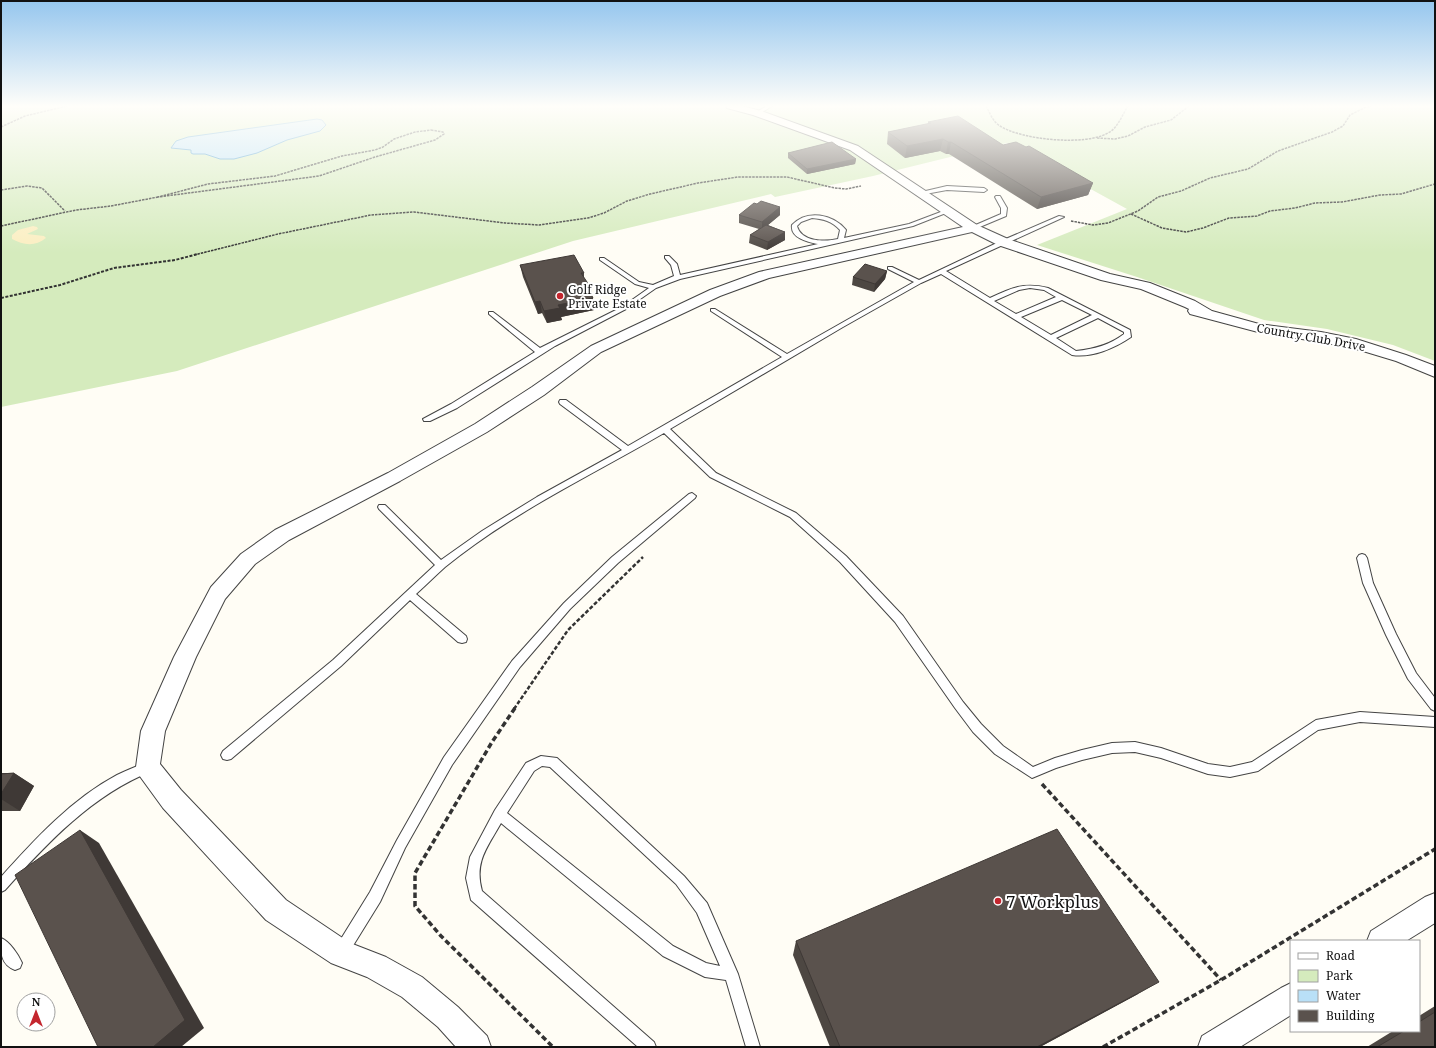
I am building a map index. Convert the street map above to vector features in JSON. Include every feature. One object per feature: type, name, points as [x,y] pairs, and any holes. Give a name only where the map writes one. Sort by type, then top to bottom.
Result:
[{"type":"street","name":"Country Club Drive","points":[[864,155],[973,228],[1003,242],[1106,277],[1127,289],[1154,300],[1184,310],[1207,314],[1258,328],[1321,337],[1356,344],[1401,358],[1435,372]]},
{"type":"street","points":[[476,1047],[448,1017],[412,988],[376,967],[341,953],[276,910],[172,799],[148,767],[153,731],[199,628],[218,593],[248,559],[282,535],[394,477],[482,428],[596,349],[714,293],[764,275],[973,228]]},
{"type":"street","points":[[1383,940],[1435,907]]},
{"type":"street","points":[[1213,1047],[1290,999]]},
{"type":"lane","points":[[920,193],[947,188],[984,190]]},
{"type":"lane","points":[[973,228],[1004,215],[1004,208],[998,198]]},
{"type":"lane","points":[[427,419],[454,406],[552,344],[624,308],[654,287],[678,277],[911,225],[948,211]]},
{"type":"lane","points":[[826,244],[814,242],[800,236],[796,233],[794,226],[796,223],[805,218],[818,217],[831,220],[843,230],[841,240]]},
{"type":"lane","points":[[227,755],[337,663],[441,565],[485,533],[540,499],[665,429],[787,357],[919,282],[943,272],[1003,242],[1061,217]]},
{"type":"lane","points":[[667,257],[674,264],[678,277]]},
{"type":"lane","points":[[602,259],[637,283],[654,287]]},
{"type":"lane","points":[[890,268],[919,282]]},
{"type":"lane","points":[[943,272],[1052,337],[1075,353],[1093,352],[1106,348],[1128,335],[1128,331],[1098,315],[1046,289],[1035,286],[1024,286],[990,300]]},
{"type":"lane","points":[[1016,316],[1062,297]]},
{"type":"lane","points":[[713,310],[787,357]]},
{"type":"lane","points":[[491,313],[540,352]]},
{"type":"lane","points":[[1052,337],[1098,315]]},
{"type":"lane","points":[[563,402],[628,450]]},
{"type":"lane","points":[[665,429],[713,475],[793,515],[843,559],[899,619],[958,705],[977,728],[999,750],[1032,773],[1054,763],[1082,754],[1112,748],[1135,747],[1161,753],[1208,769],[1230,772],[1254,767],[1316,725],[1360,717],[1435,722]]},
{"type":"lane","points":[[341,953],[375,897],[401,844],[448,761],[516,664],[567,606],[615,560],[692,496]]},
{"type":"lane","points":[[382,507],[441,565]]},
{"type":"lane","points":[[1362,558],[1368,583],[1391,635],[1412,676],[1435,706]]},
{"type":"lane","points":[[410,594],[462,638]]},
{"type":"lane","points":[[649,1047],[476,895],[472,878],[474,861],[499,814],[530,767],[541,761],[553,762],[680,880],[702,908],[731,974],[753,1047]]},
{"type":"lane","points":[[1,886],[24,860],[68,818],[118,780],[148,767]]},
{"type":"lane","points":[[499,814],[668,951],[705,970],[731,974]]},
{"type":"lane","points":[[1,945],[15,963]]},
{"type":"path","points":[[158,197],[208,184],[275,176],[348,155]]},
{"type":"path","points":[[1,226],[65,212],[111,206],[158,197],[319,176],[382,155]]},
{"type":"path","points":[[1061,217],[1081,223],[1100,224],[1131,214],[1158,197],[1182,191],[1217,176],[1248,169],[1270,155]]},
{"type":"path","points":[[1,298],[54,286],[114,268],[175,260],[317,225],[388,213],[408,212],[440,214],[505,223],[539,224],[588,218],[604,213],[627,201],[650,194],[698,183],[738,177],[757,176],[787,178],[835,188],[861,186]]},
{"type":"path","points":[[1131,214],[1162,228],[1186,232],[1203,228],[1229,218],[1257,216],[1270,211],[1295,208],[1315,203],[1342,202],[1380,195],[1401,194],[1435,184]]},
{"type":"path","points":[[1,190],[27,186],[42,188],[65,212]]},
{"type":"path","points":[[1032,773],[1221,980]]},
{"type":"path","points":[[1103,1047],[1221,980],[1435,850]]},
{"type":"green space","points":[[1,155],[959,155],[873,176],[775,197],[771,194],[573,241],[177,371],[1,407]]},
{"type":"green space","points":[[1029,155],[1435,155],[1435,361],[1393,345],[1327,329],[1264,320],[1037,245],[1127,209]]},
{"type":"sand","points":[[33,226],[37,227],[38,229],[27,234],[44,236],[46,238],[33,244],[20,243],[12,239],[12,235],[18,230]]},
{"type":"water","points":[[208,155],[250,155],[234,159],[220,159]]},
{"type":"building","points":[[790,155],[850,155],[856,159],[807,169]]},
{"type":"building","points":[[972,155],[1044,155],[1093,183],[1041,197]]},
{"type":"building","points":[[761,201],[780,207],[762,222],[739,215],[754,203],[757,204]]},
{"type":"building","points":[[766,225],[785,232],[768,242],[750,235]]},
{"type":"building","name":"Golf Ridge Private Estate","points":[[574,255],[584,273],[581,273],[591,288],[588,289],[593,298],[558,305],[560,308],[544,311],[540,301],[535,302],[520,265]]},
{"type":"building","points":[[865,264],[887,271],[875,284],[853,277]]},
{"type":"building","points":[[14,773],[1,794],[1,774]]},
{"type":"building","name":"7 Workplus","points":[[1057,829],[1159,982],[1037,1047],[840,1047],[796,941]]},
{"type":"building","points":[[80,830],[185,1020],[153,1047],[98,1047],[15,875]]},
{"type":"building","points":[[1435,1012],[1435,1047],[1377,1047],[1402,1032],[1420,1032],[1420,1021]]},
{"type":"place","name":"Golf Ridge Private Estate","points":[[560,296]]},
{"type":"place","name":"7 Workplus","points":[[998,901]]}]
